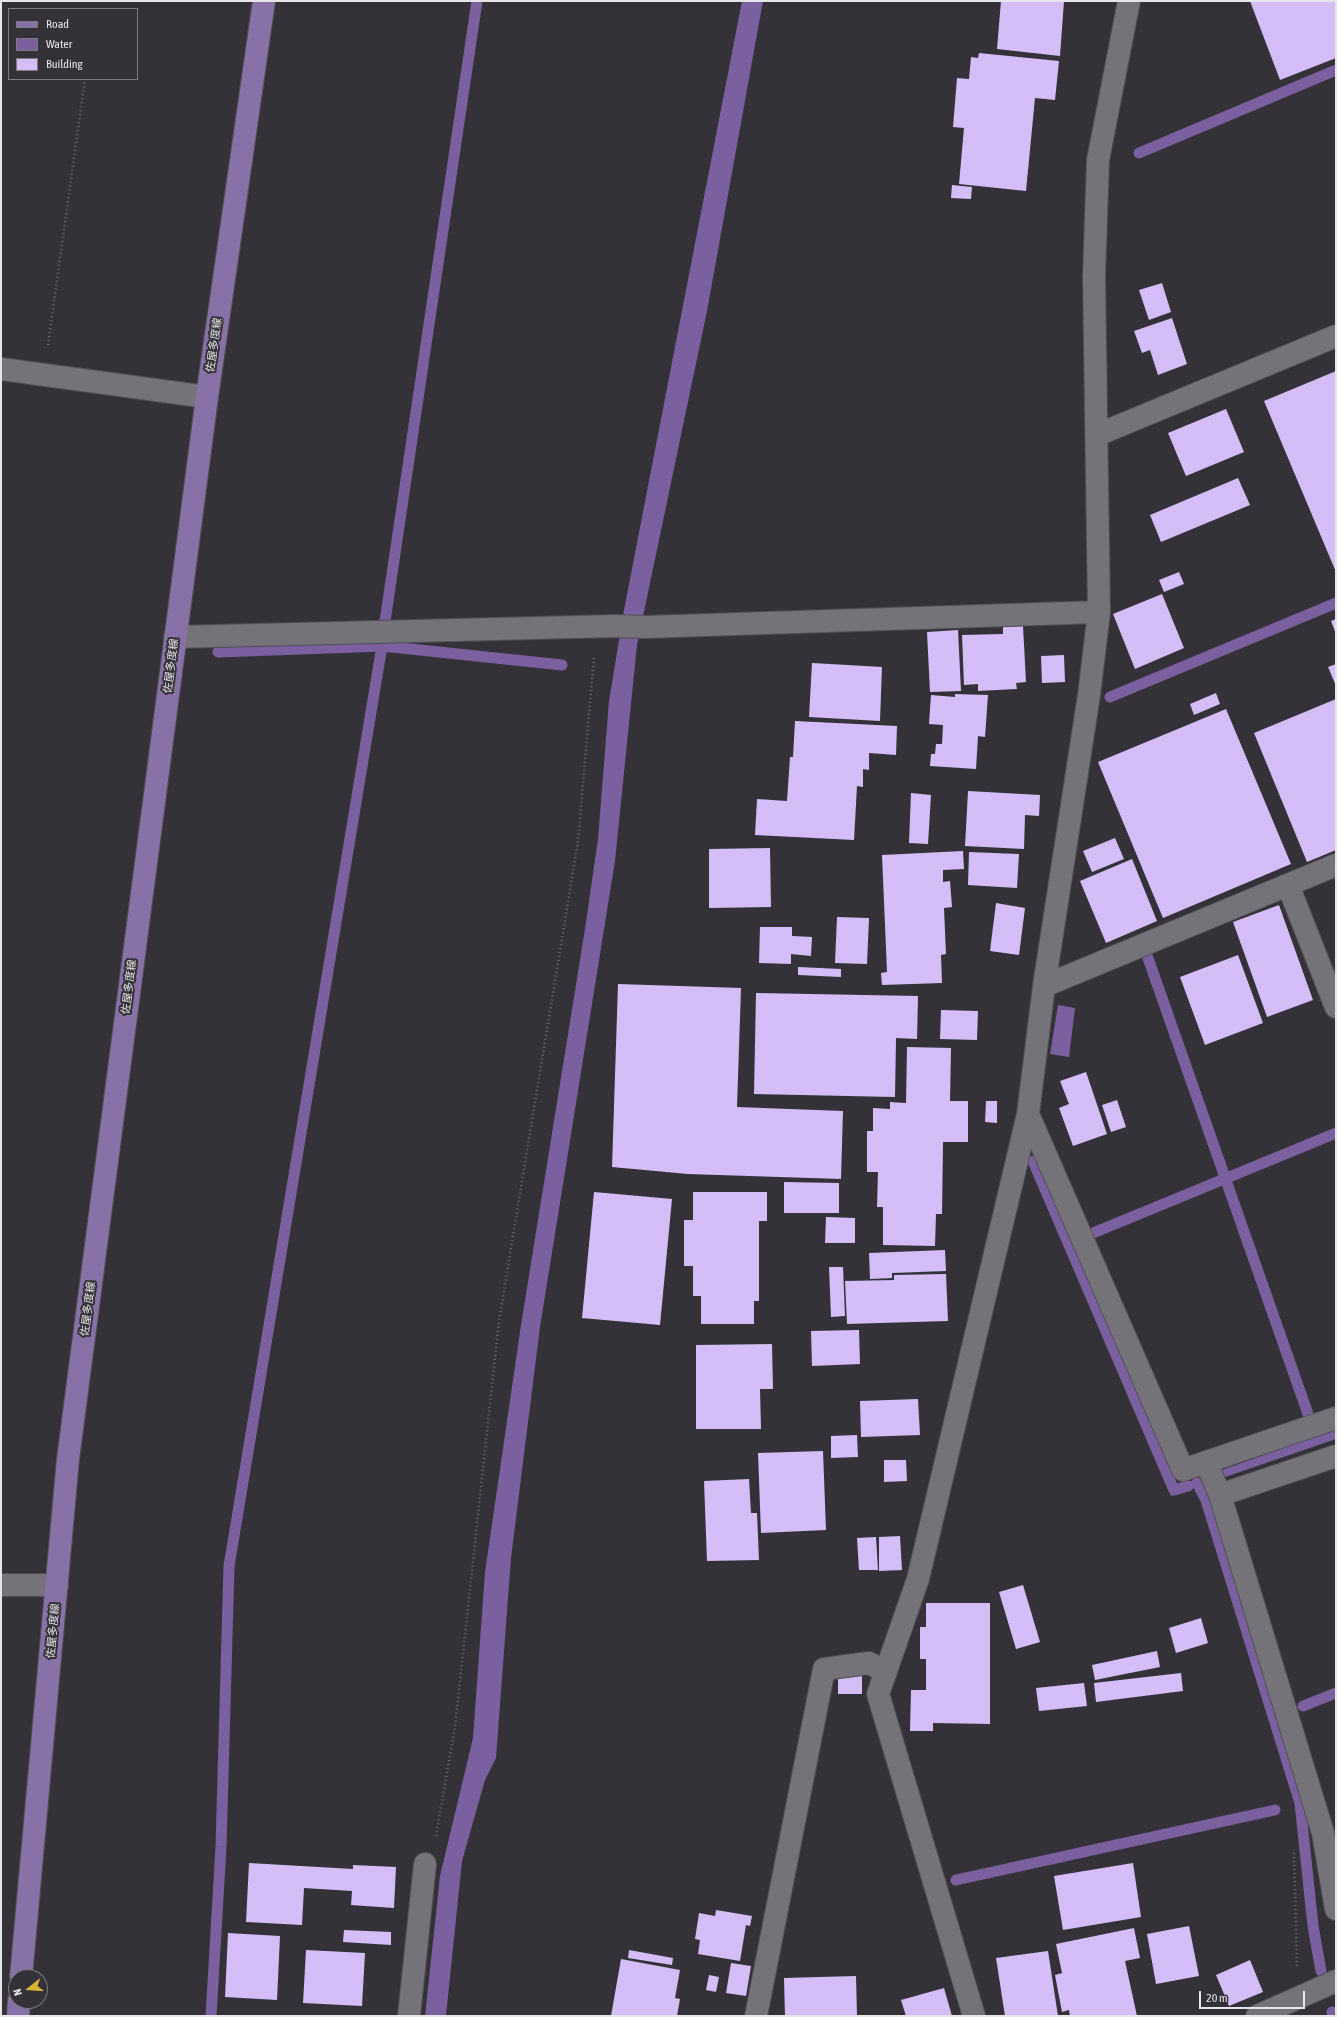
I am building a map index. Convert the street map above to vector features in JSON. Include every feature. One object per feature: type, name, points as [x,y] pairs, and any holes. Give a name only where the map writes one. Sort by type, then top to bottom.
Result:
[{"type":"main road","name":"佐屋多度線","points":[[23,1969],[68,1459],[207,397],[264,1]]},
{"type":"street","points":[[974,2016],[878,1694],[918,1579],[1028,1114],[1044,986],[1089,695],[1098,612],[1094,276],[1098,160],[1129,1]]},
{"type":"street","points":[[1097,435],[1336,336]]},
{"type":"street","points":[[1,369],[207,397]]},
{"type":"street","points":[[175,637],[606,626],[646,627],[1098,612]]},
{"type":"street","points":[[1044,986],[1336,865]]},
{"type":"street","points":[[1288,885],[1336,1007]]},
{"type":"street","points":[[1028,1114],[1182,1470],[1207,1464],[1336,1418]]},
{"type":"street","points":[[1218,1492],[1336,1456]]},
{"type":"street","points":[[1207,1464],[1218,1492],[1323,1833],[1336,1909]]},
{"type":"street","points":[[1,1585],[57,1586]]},
{"type":"street","points":[[756,2016],[824,1668],[869,1663],[886,1672]]},
{"type":"street","points":[[409,2016],[425,1864]]},
{"type":"street","points":[[1257,2016],[1336,1981]]},
{"type":"path","points":[[43,375],[85,80]]},
{"type":"path","points":[[425,1864],[433,1856],[455,1727],[499,1321],[578,842],[606,626]]},
{"type":"path","points":[[1294,1850],[1298,1997]]},
{"type":"water","points":[[742,1],[763,1],[707,311],[637,645],[615,861],[540,1327],[511,1558],[496,1758],[485,1780],[462,1861],[446,2016],[425,2016],[440,1876],[473,1738],[485,1572],[521,1325],[585,929],[598,839],[609,701],[624,610]]},
{"type":"water","points":[[1058,1005],[1075,1008],[1069,1057],[1050,1054]]},
{"type":"water","points":[[1336,1429],[1336,1439],[1170,1496],[1177,1486]]},
{"type":"building","points":[[1001,1],[1064,1],[1060,56],[997,49]]},
{"type":"building","points":[[1250,1],[1336,1],[1336,58],[1280,80]]},
{"type":"building","points":[[979,53],[1059,61],[1055,100],[1035,98],[1026,191],[959,184],[964,128],[953,127],[957,78],[969,79],[971,57],[978,58]]},
{"type":"building","points":[[952,185],[972,187],[971,199],[951,198]]},
{"type":"building","points":[[1162,283],[1171,312],[1149,320],[1139,290]]},
{"type":"building","points":[[1172,318],[1187,364],[1158,375],[1150,350],[1142,353],[1134,331]]},
{"type":"building","points":[[1336,371],[1336,572],[1264,401]]},
{"type":"building","points":[[1226,409],[1244,452],[1186,476],[1168,433]]},
{"type":"building","points":[[1238,478],[1250,505],[1161,542],[1150,515]]},
{"type":"building","points":[[1179,572],[1184,584],[1164,592],[1159,580]]},
{"type":"building","points":[[1162,594],[1184,648],[1135,669],[1113,614]]},
{"type":"building","points":[[1336,619],[1336,634],[1331,621]]},
{"type":"building","points":[[1023,626],[1026,682],[1016,683],[1017,689],[978,691],[978,684],[964,685],[962,635],[1003,634],[1003,627]]},
{"type":"building","points":[[958,630],[961,691],[930,692],[927,632]]},
{"type":"building","points":[[1064,655],[1065,682],[1042,683],[1041,656]]},
{"type":"building","points":[[812,663],[882,667],[880,721],[809,717]]},
{"type":"building","points":[[1336,664],[1336,686],[1328,667]]},
{"type":"building","points":[[1216,693],[1220,704],[1194,715],[1190,704]]},
{"type":"building","points":[[955,694],[988,695],[985,737],[978,736],[976,769],[930,766],[931,754],[935,754],[936,744],[942,744],[943,725],[929,724],[931,695],[955,697]]},
{"type":"building","points":[[1336,699],[1336,850],[1307,862],[1254,733]]},
{"type":"building","points":[[1226,709],[1291,864],[1163,918],[1098,762]]},
{"type":"building","points":[[795,721],[897,726],[896,755],[869,753],[869,770],[863,769],[863,787],[857,786],[854,840],[755,835],[757,799],[787,801],[790,757],[793,757]]},
{"type":"building","points":[[968,791],[1040,795],[1039,816],[1025,815],[1024,849],[965,846]]},
{"type":"building","points":[[911,793],[931,795],[928,844],[909,843]]},
{"type":"building","points":[[1115,838],[1124,859],[1092,872],[1083,851]]},
{"type":"building","points":[[770,848],[771,907],[709,908],[709,849]]},
{"type":"building","points":[[963,851],[964,869],[943,870],[943,882],[950,881],[952,907],[944,908],[946,954],[941,955],[942,983],[882,985],[881,973],[887,972],[882,855]]},
{"type":"building","points":[[969,852],[1019,854],[1017,888],[968,885]]},
{"type":"building","points":[[1132,859],[1157,921],[1106,943],[1080,881]]},
{"type":"building","points":[[996,903],[1025,908],[1019,955],[990,951]]},
{"type":"building","points":[[1279,905],[1313,1000],[1267,1017],[1233,922]]},
{"type":"building","points":[[837,917],[869,918],[867,964],[835,963]]},
{"type":"building","points":[[760,927],[792,927],[792,936],[812,937],[811,956],[791,954],[791,964],[759,963]]},
{"type":"building","points":[[1238,955],[1263,1023],[1205,1045],[1180,977]]},
{"type":"building","points":[[798,967],[841,969],[841,977],[798,975]]},
{"type":"building","points":[[618,984],[741,988],[737,1107],[843,1111],[841,1179],[688,1174],[612,1167]]},
{"type":"building","points":[[756,993],[918,996],[917,1039],[896,1038],[895,1097],[754,1094]]},
{"type":"building","points":[[941,1010],[978,1011],[977,1040],[940,1039]]},
{"type":"building","points":[[907,1047],[951,1048],[950,1101],[968,1101],[968,1142],[943,1142],[942,1214],[936,1214],[935,1246],[883,1245],[883,1207],[877,1207],[878,1172],[867,1172],[867,1131],[873,1131],[873,1108],[890,1109],[890,1102],[906,1103]]},
{"type":"building","points":[[1086,1072],[1107,1134],[1073,1146],[1059,1108],[1069,1104],[1060,1081]]},
{"type":"building","points":[[1117,1100],[1126,1127],[1111,1132],[1102,1105]]},
{"type":"building","points":[[986,1101],[997,1101],[997,1123],[985,1122]]},
{"type":"building","points":[[784,1182],[839,1183],[839,1213],[784,1213]]},
{"type":"building","points":[[594,1192],[672,1199],[660,1325],[582,1318]]},
{"type":"building","points":[[693,1192],[767,1192],[767,1221],[759,1221],[759,1301],[754,1301],[754,1324],[701,1324],[701,1296],[693,1296],[693,1266],[684,1266],[684,1220],[693,1220]]},
{"type":"building","points":[[826,1217],[855,1218],[855,1243],[825,1243]]},
{"type":"building","points":[[945,1250],[946,1271],[892,1273],[892,1278],[870,1279],[869,1253]]},
{"type":"building","points":[[829,1267],[843,1267],[845,1316],[831,1317]]},
{"type":"building","points":[[946,1274],[948,1321],[847,1324],[845,1281],[894,1280],[894,1275]]},
{"type":"building","points":[[859,1330],[860,1364],[812,1366],[811,1331]]},
{"type":"building","points":[[772,1344],[773,1389],[760,1389],[761,1429],[696,1429],[696,1345]]},
{"type":"building","points":[[918,1399],[920,1435],[861,1437],[860,1401]]},
{"type":"building","points":[[857,1435],[858,1457],[831,1458],[831,1436]]},
{"type":"building","points":[[823,1451],[826,1530],[761,1533],[758,1453]]},
{"type":"building","points":[[884,1460],[906,1460],[907,1481],[884,1482]]},
{"type":"building","points":[[749,1479],[751,1513],[757,1513],[759,1560],[707,1561],[704,1481]]},
{"type":"building","points":[[900,1536],[902,1570],[879,1571],[879,1537]]},
{"type":"building","points":[[876,1537],[878,1570],[859,1570],[857,1538]]},
{"type":"building","points":[[1023,1585],[1040,1642],[1016,1649],[999,1592]]},
{"type":"building","points":[[926,1603],[990,1603],[990,1724],[933,1723],[933,1731],[910,1731],[911,1690],[926,1690],[926,1659],[920,1659],[920,1627],[926,1627]]},
{"type":"building","points":[[1201,1618],[1208,1643],[1176,1653],[1169,1628]]},
{"type":"building","points":[[1157,1651],[1160,1667],[1095,1680],[1092,1665]]},
{"type":"building","points":[[1181,1673],[1183,1691],[1096,1702],[1094,1683]]},
{"type":"building","points":[[838,1675],[862,1676],[862,1694],[838,1694]]},
{"type":"building","points":[[1084,1683],[1087,1706],[1039,1711],[1036,1688]]},
{"type":"building","points":[[249,1863],[353,1869],[353,1865],[396,1867],[394,1908],[351,1905],[352,1891],[304,1888],[302,1925],[246,1922]]},
{"type":"building","points":[[1133,1863],[1141,1917],[1063,1930],[1054,1876]]},
{"type":"building","points":[[716,1910],[752,1916],[750,1926],[746,1925],[740,1961],[698,1954],[700,1940],[695,1939],[699,1913],[715,1916]]},
{"type":"building","points":[[1189,1926],[1199,1976],[1156,1984],[1147,1934]]},
{"type":"building","points":[[1134,1928],[1140,1958],[1125,1961],[1137,2016],[1070,2016],[1069,2010],[1062,2012],[1055,1975],[1062,1973],[1056,1944]]},
{"type":"building","points":[[344,1930],[391,1932],[391,1945],[343,1942]]},
{"type":"building","points":[[228,1933],[280,1936],[277,2000],[225,1997]]},
{"type":"building","points":[[306,1950],[365,1953],[362,2006],[303,2003]]},
{"type":"building","points":[[629,1950],[673,1958],[672,1965],[628,1958]]},
{"type":"building","points":[[1048,1951],[1058,2016],[1005,2016],[996,1958]]},
{"type":"building","points":[[621,1959],[680,1970],[675,1998],[680,1999],[677,2016],[611,2016]]},
{"type":"building","points":[[1250,1960],[1263,1992],[1229,2006],[1216,1975]]},
{"type":"building","points":[[731,1963],[751,1966],[746,1996],[726,1993]]},
{"type":"building","points":[[709,1975],[719,1977],[716,1992],[706,1990]]},
{"type":"building","points":[[856,1976],[857,2016],[785,2016],[784,1978]]},
{"type":"building","points":[[944,1988],[952,2016],[906,2016],[901,2000]]},
{"type":"waterway","points":[[385,621],[477,1]]},
{"type":"waterway","points":[[1139,153],[1336,70]]},
{"type":"waterway","points":[[1110,697],[1336,603]]},
{"type":"waterway","points":[[218,652],[382,646],[562,665]]},
{"type":"waterway","points":[[211,2016],[221,1847],[229,1566],[382,646]]},
{"type":"waterway","points":[[1148,958],[1308,1414]]},
{"type":"waterway","points":[[1093,1233],[1336,1133]]},
{"type":"waterway","points":[[1033,1161],[1174,1490],[1188,1486]]},
{"type":"waterway","points":[[1197,1483],[1206,1500],[1300,1803],[1313,1926],[1321,1971]]},
{"type":"waterway","points":[[1303,1706],[1336,1693]]},
{"type":"waterway","points":[[956,1880],[1275,1810]]},
{"type":"waterway","points":[[1332,2012],[1333,2016]]}]
